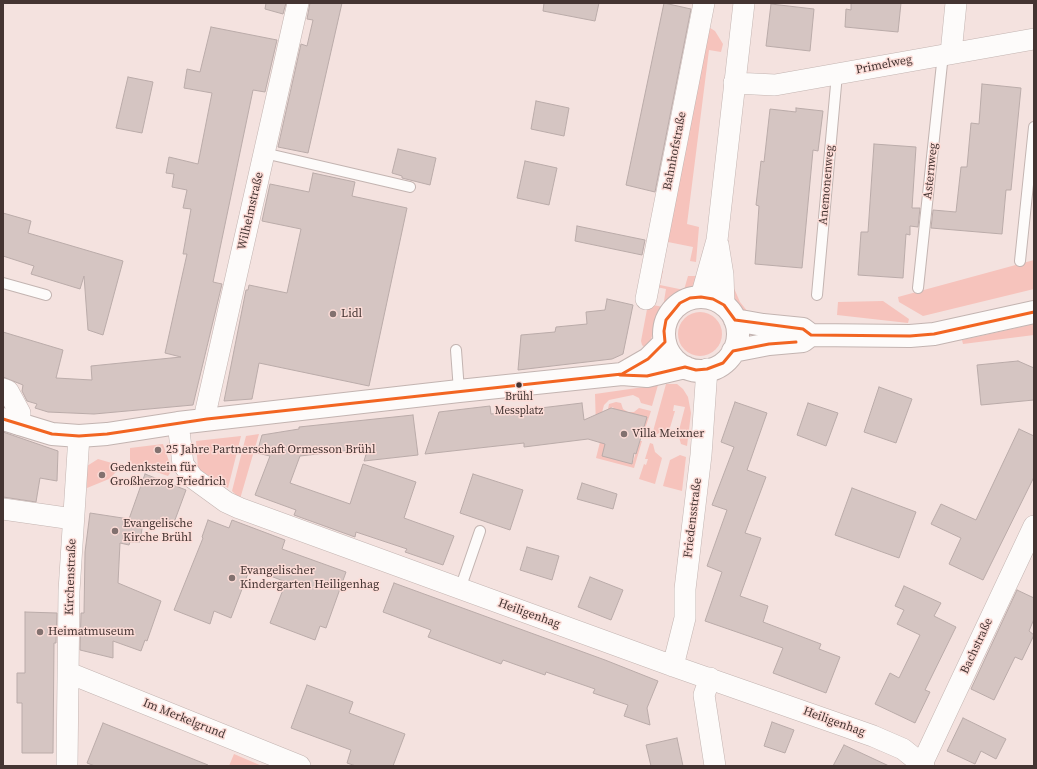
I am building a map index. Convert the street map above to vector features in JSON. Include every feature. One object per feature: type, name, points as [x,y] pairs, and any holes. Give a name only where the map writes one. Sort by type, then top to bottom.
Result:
[{"type":"main road","points":[[729,313],[737,330],[733,351],[723,363],[708,370],[696,370],[685,367],[676,361],[669,352],[665,342],[664,331],[666,320],[680,303],[690,298],[701,297],[713,299],[729,313],[763,326],[803,329],[811,335],[910,336],[934,334],[1034,312]]},
{"type":"main road","points":[[733,351],[769,344],[803,341],[811,335]]},
{"type":"main road","points":[[622,374],[648,359],[665,342]]},
{"type":"main road","points":[[10,422],[52,434],[79,436],[178,423],[460,391],[622,374],[647,376],[685,367]]},
{"type":"street","name":"Wilhelmstraße","points":[[207,420],[206,410],[298,3]]},
{"type":"street","name":"Bahnhofstraße","points":[[646,299],[704,3]]},
{"type":"street","points":[[701,297],[717,240],[744,3]]},
{"type":"street","points":[[947,53],[956,3]]},
{"type":"street","name":"Primelweg","points":[[734,83],[775,85],[947,53],[1034,39]]},
{"type":"street","points":[[717,240],[729,313]]},
{"type":"street","name":"Friedensstraße","points":[[673,666],[685,618],[685,589],[701,454],[708,370]]},
{"type":"street","points":[[3,389],[8,391],[20,413],[10,422]]},
{"type":"street","name":"Heiligenhag","points":[[178,423],[183,464],[193,478],[226,502],[460,589],[873,736],[903,749],[922,765]]},
{"type":"street","name":"Kirchenstraße","points":[[67,766],[69,591],[79,436]]},
{"type":"street","points":[[3,509],[73,519]]},
{"type":"street","name":"Bachstraße","points":[[922,765],[1034,526]]},
{"type":"street","name":"Im Merkelgrund","points":[[69,673],[300,766]]},
{"type":"street","points":[[710,678],[704,695],[714,766]]},
{"type":"lane","name":"Asternweg","points":[[918,288],[947,53]]},
{"type":"lane","name":"Anemonenweg","points":[[817,295],[837,74]]},
{"type":"lane","points":[[1020,261],[1034,127]]},
{"type":"lane","points":[[264,153],[410,187]]},
{"type":"lane","points":[[3,283],[46,295]]},
{"type":"lane","points":[[456,350],[460,391]]},
{"type":"lane","points":[[460,589],[480,531]]},
{"type":"shaded area","points":[[707,26],[715,31],[723,44],[721,52],[709,50],[687,224],[699,227],[696,262],[690,261],[693,247],[668,242],[665,256],[662,255]]},
{"type":"shaded area","points":[[1034,260],[1034,289],[923,316],[899,302],[898,297]]},
{"type":"shaded area","points":[[656,269],[663,271],[660,285],[684,290],[688,276],[698,276],[694,288],[670,300],[661,310],[650,342],[645,348],[641,341],[648,304],[663,307],[666,289],[652,286]]},
{"type":"shaded area","points":[[733,286],[740,302],[748,312],[744,311],[738,306],[733,297]]},
{"type":"shaded area","points":[[883,301],[909,319],[908,323],[837,315],[838,302]]},
{"type":"shaded area","points":[[696,312],[704,312],[716,318],[722,330],[722,338],[716,350],[704,356],[696,356],[684,350],[678,338],[678,330],[684,318]]},
{"type":"shaded area","points":[[1034,324],[1034,335],[963,344],[962,340]]},
{"type":"shaded area","points":[[666,384],[677,384],[683,389],[688,397],[691,413],[687,446],[681,444],[678,434],[685,407],[674,405],[673,411],[675,411],[669,431],[659,433],[655,436],[652,435]]},
{"type":"shaded area","points":[[658,385],[652,406],[641,403],[639,398],[633,395],[609,400],[604,405],[598,428],[596,427],[595,394]]},
{"type":"shaded area","points":[[616,402],[621,403],[623,409],[628,412],[634,412],[639,408],[651,411],[644,432],[646,417],[614,409],[613,407],[611,408],[609,420],[606,419],[609,404]]},
{"type":"shaded area","points":[[259,434],[240,499],[232,491],[246,436]]},
{"type":"shaded area","points":[[241,436],[228,488],[198,469],[196,441]]},
{"type":"shaded area","points":[[640,441],[642,441],[634,468],[596,458],[600,442],[632,464]]},
{"type":"shaded area","points":[[650,443],[653,444],[655,452],[662,458],[655,484],[639,479],[644,464],[646,465],[648,459],[645,459]]},
{"type":"shaded area","points":[[163,444],[172,470],[168,476],[130,463],[130,448]]},
{"type":"shaded area","points":[[680,455],[686,457],[682,491],[663,486],[670,460]]},
{"type":"shaded area","points":[[98,459],[122,466],[109,479],[87,488],[87,466]]},
{"type":"shaded area","points":[[234,754],[262,766],[229,766]]},
{"type":"building","points":[[266,3],[286,3],[283,14],[265,9]]},
{"type":"building","points":[[310,3],[342,3],[308,153],[278,147],[301,44],[307,46],[313,20],[307,19]]},
{"type":"building","points":[[544,3],[599,3],[595,21],[543,11]]},
{"type":"building","points":[[664,3],[691,9],[655,192],[626,185]]},
{"type":"building","points":[[851,3],[901,3],[898,32],[845,27],[846,9],[851,10]]},
{"type":"building","points":[[771,4],[814,9],[810,51],[766,46]]},
{"type":"building","points":[[211,27],[277,40],[265,92],[253,90],[213,282],[222,284],[193,405],[94,414],[48,412],[35,408],[37,404],[27,401],[22,391],[23,385],[3,377],[3,332],[63,350],[56,378],[92,380],[91,366],[181,357],[165,353],[187,254],[183,254],[191,209],[183,208],[187,190],[172,187],[174,174],[166,173],[169,157],[198,164],[212,93],[184,88],[187,69],[200,72]]},
{"type":"building","points":[[128,77],[153,82],[142,133],[116,128]]},
{"type":"building","points":[[982,84],[1021,88],[1011,190],[1006,190],[1002,234],[931,228],[933,210],[956,212],[961,167],[967,167],[971,123],[979,124]]},
{"type":"building","points":[[536,101],[569,108],[564,136],[531,129]]},
{"type":"building","points":[[796,108],[823,111],[818,151],[813,150],[802,268],[755,264],[759,206],[756,205],[761,161],[764,162],[770,109],[796,112]]},
{"type":"building","points":[[874,144],[916,147],[912,208],[920,208],[918,227],[910,226],[910,235],[906,234],[903,278],[858,275],[861,232],[868,232]]},
{"type":"building","points":[[398,149],[436,158],[430,185],[402,178],[402,176],[392,173]]},
{"type":"building","points":[[525,161],[557,168],[549,205],[517,198]]},
{"type":"building","points":[[313,173],[355,182],[352,196],[407,208],[369,386],[259,363],[252,399],[224,401],[246,290],[248,290],[249,285],[287,293],[301,229],[262,221],[270,184],[309,192]]},
{"type":"building","points":[[3,213],[31,221],[28,233],[123,261],[103,335],[88,330],[84,276],[80,289],[31,274],[34,266],[3,256]]},
{"type":"building","points":[[577,226],[645,240],[642,255],[575,241]]},
{"type":"building","points":[[607,299],[633,305],[623,354],[612,359],[518,370],[521,335],[555,332],[556,327],[587,324],[586,312],[605,310]]},
{"type":"building","points":[[1018,361],[1034,368],[1034,400],[981,405],[977,365]]},
{"type":"building","points":[[879,387],[912,399],[896,443],[864,432]]},
{"type":"building","points":[[735,402],[767,413],[747,470],[766,477],[745,533],[761,538],[740,596],[768,606],[763,622],[821,644],[819,649],[840,657],[826,693],[773,673],[783,648],[705,621],[722,572],[707,566],[727,510],[712,505],[734,447],[721,442]]},
{"type":"building","points":[[582,403],[584,420],[611,408],[647,417],[636,454],[634,453],[632,464],[602,456],[605,444],[588,439],[524,447],[524,443],[425,454],[439,412],[490,406],[491,414]]},
{"type":"building","points":[[808,403],[838,413],[826,446],[797,435]]},
{"type":"building","points":[[413,415],[418,455],[364,461],[368,448],[300,456],[290,483],[350,504],[363,464],[416,482],[404,518],[454,536],[443,565],[405,552],[407,549],[356,532],[355,537],[294,515],[296,510],[255,495],[270,456],[257,453],[262,435],[299,429],[299,427]]},
{"type":"building","points":[[1019,429],[1034,436],[1034,477],[983,580],[949,564],[961,538],[931,524],[941,504],[976,520]]},
{"type":"building","points":[[3,432],[58,451],[57,481],[40,478],[36,502],[3,497]]},
{"type":"building","points":[[145,474],[186,490],[172,528],[157,523],[156,526],[143,522],[140,542],[130,542],[129,545],[120,543],[118,583],[161,601],[147,641],[145,640],[141,651],[113,641],[113,658],[80,650],[81,613],[84,613],[85,552],[90,513],[129,519]]},
{"type":"building","points":[[473,474],[523,490],[510,530],[460,513]]},
{"type":"building","points":[[582,483],[617,494],[613,509],[577,499]]},
{"type":"building","points":[[852,488],[916,512],[899,558],[835,535]]},
{"type":"building","points":[[208,520],[229,528],[232,520],[285,540],[282,549],[346,572],[326,628],[320,626],[315,640],[270,623],[286,582],[250,568],[231,618],[214,611],[210,624],[174,610],[203,538],[202,537]]},
{"type":"building","points":[[527,547],[559,556],[552,580],[520,570]]},
{"type":"building","points":[[590,577],[623,590],[611,620],[578,607]]},
{"type":"building","points":[[394,583],[605,660],[658,681],[647,708],[650,725],[624,716],[628,705],[593,693],[595,689],[546,672],[545,675],[503,660],[501,664],[428,637],[431,630],[383,612]]},
{"type":"building","points":[[904,586],[941,603],[934,616],[956,627],[925,690],[930,692],[915,723],[875,704],[890,673],[899,678],[920,635],[897,624],[904,610],[895,606]]},
{"type":"building","points":[[1017,590],[1034,598],[1034,619],[1029,631],[1034,635],[1022,660],[1015,657],[994,700],[971,689]]},
{"type":"building","points":[[25,612],[57,613],[56,643],[54,643],[53,753],[22,753],[22,703],[17,703],[17,673],[25,673]]},
{"type":"building","points":[[307,685],[353,702],[349,713],[405,734],[393,766],[356,766],[347,763],[351,750],[291,728]]},
{"type":"building","points":[[963,718],[1006,739],[996,759],[981,751],[975,764],[947,751]]},
{"type":"building","points":[[772,722],[794,730],[785,753],[764,746]]},
{"type":"building","points":[[103,723],[208,766],[95,766],[87,763]]},
{"type":"building","points":[[677,738],[683,766],[651,766],[646,745]]},
{"type":"building","points":[[844,745],[889,766],[833,766]]},
{"type":"transit line","points":[[3,419],[52,434],[79,436],[107,434],[207,419],[622,374],[648,359],[665,342],[664,331],[666,320],[680,303],[690,298],[701,297],[713,299],[724,305],[735,320],[803,329],[811,335],[910,336],[934,334],[1034,312]]},
{"type":"transit line","points":[[620,375],[647,376],[685,367],[696,370],[707,369],[723,363],[733,351],[769,344],[796,342]]},
{"type":"place","name":"Lidl","points":[[333,314]]},
{"type":"place","name":"Brühl Messplatz","points":[[519,385]]},
{"type":"place","name":"Villa Meixner","points":[[624,434]]},
{"type":"place","name":"25 Jahre Partnerschaft Ormesson Brühl","points":[[158,450]]},
{"type":"place","name":"Gedenkstein für Großherzog Friedrich","points":[[102,475]]},
{"type":"place","name":"Evangelische Kirche Brühl","points":[[115,531]]},
{"type":"place","name":"Evangelischer Kindergarten Heiligenhag","points":[[232,578]]},
{"type":"place","name":"Heimatmuseum","points":[[40,632]]}]
